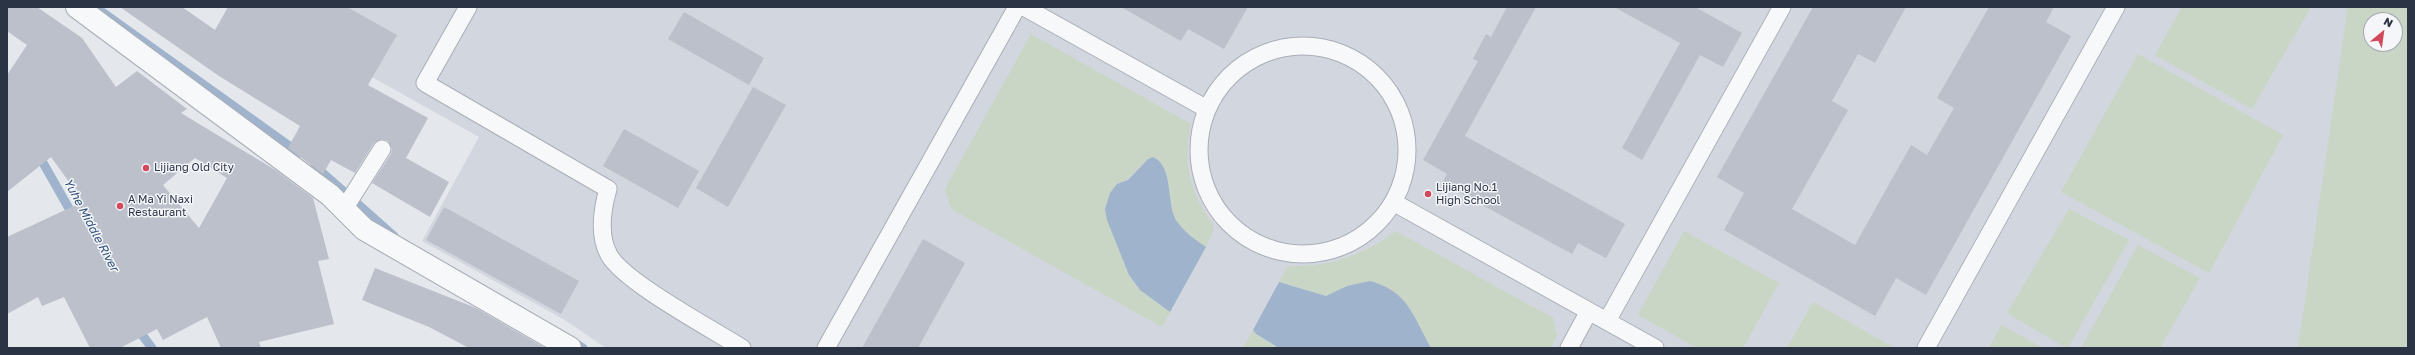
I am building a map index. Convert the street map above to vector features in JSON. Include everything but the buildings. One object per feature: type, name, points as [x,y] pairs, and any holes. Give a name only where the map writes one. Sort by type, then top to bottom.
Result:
[{"type":"street","points":[[77,7],[324,190],[364,229],[570,348]]},
{"type":"lane","points":[[468,7],[425,83],[608,189],[602,221],[604,239],[610,255],[631,278],[742,348]]},
{"type":"lane","points":[[826,348],[1017,7]]},
{"type":"lane","points":[[1024,7],[1207,109]]},
{"type":"lane","points":[[1607,321],[1782,7]]},
{"type":"lane","points":[[1926,348],[2116,7]]},
{"type":"lane","points":[[1289,46],[1309,46],[1329,49],[1348,56],[1365,66],[1379,79],[1394,100],[1405,128],[1407,147],[1406,166],[1400,188],[1393,202],[1374,227],[1354,240],[1333,250],[1310,253],[1286,252],[1264,246],[1243,235],[1226,219],[1212,200],[1203,178],[1199,155],[1200,139],[1207,109],[1218,88],[1234,71],[1251,59],[1269,51],[1289,46]]},
{"type":"lane","points":[[344,209],[382,149]]},
{"type":"lane","points":[[1393,202],[1655,348]]},
{"type":"lane","points":[[1569,348],[1589,311]]},
{"type":"shaded area","name":"Lijiang No.1 High School","points":[[276,7],[2408,7],[2408,348],[606,348],[563,319],[422,241],[479,137],[372,77]]},
{"type":"green space","points":[[2182,7],[2311,7],[2252,109],[2155,55]]},
{"type":"green space","points":[[2348,7],[2408,7],[2408,348],[2298,348]]},
{"type":"green space","points":[[1031,34],[1191,124],[1187,151],[1190,177],[1199,201],[1213,224],[1214,229],[1206,247],[1182,228],[1176,220],[1171,204],[1167,176],[1160,162],[1153,157],[1143,163],[1128,178],[1117,184],[1118,225],[1122,254],[1126,267],[1132,280],[1140,290],[1170,312],[1162,327],[951,209],[945,189]]},
{"type":"green space","points":[[2138,54],[2283,135],[2209,273],[2061,192]]},
{"type":"green space","points":[[2069,209],[2129,240],[2068,348],[2066,348],[2007,313]]},
{"type":"green space","points":[[1396,231],[1553,318],[1557,335],[1551,348],[1431,348],[1404,301],[1370,281],[1347,286],[1327,296],[1279,282],[1288,266],[1318,264],[1345,258],[1371,247]]},
{"type":"green space","points":[[1684,231],[1779,283],[1743,348],[1697,348],[1638,315]]},
{"type":"green space","points":[[2138,245],[2200,278],[2160,348],[2081,348]]},
{"type":"green space","points":[[1813,302],[1895,348],[1787,348]]},
{"type":"green space","points":[[2001,325],[2043,348],[1989,348]]},
{"type":"green space","points":[[1253,330],[1256,335],[1279,348],[1243,348]]},
{"type":"water","points":[[1153,157],[1160,162],[1167,176],[1171,204],[1176,220],[1182,228],[1206,247],[1170,312],[1140,290],[1129,275],[1107,220],[1105,209],[1110,193],[1117,184],[1128,180],[1148,159]]},
{"type":"water","points":[[1370,281],[1383,285],[1401,298],[1414,315],[1431,348],[1279,348],[1256,334],[1253,330],[1279,282],[1326,296],[1347,286]]},
{"type":"waterway","points":[[95,7],[299,153]]},
{"type":"waterway","name":"Yuhe Middle River","points":[[38,154],[75,219]]},
{"type":"waterway","points":[[315,166],[394,236]]},
{"type":"waterway","name":"Yuhe Middle River","points":[[136,327],[152,348]]},
{"type":"waterway","points":[[570,340],[583,348]]},
{"type":"place","name":"Lijiang Old City","points":[[146,168]]},
{"type":"place","name":"Lijiang No.1 High School","points":[[1428,194]]},
{"type":"place","name":"A Ma Yi Naxi Restaurant","points":[[120,206]]}]
